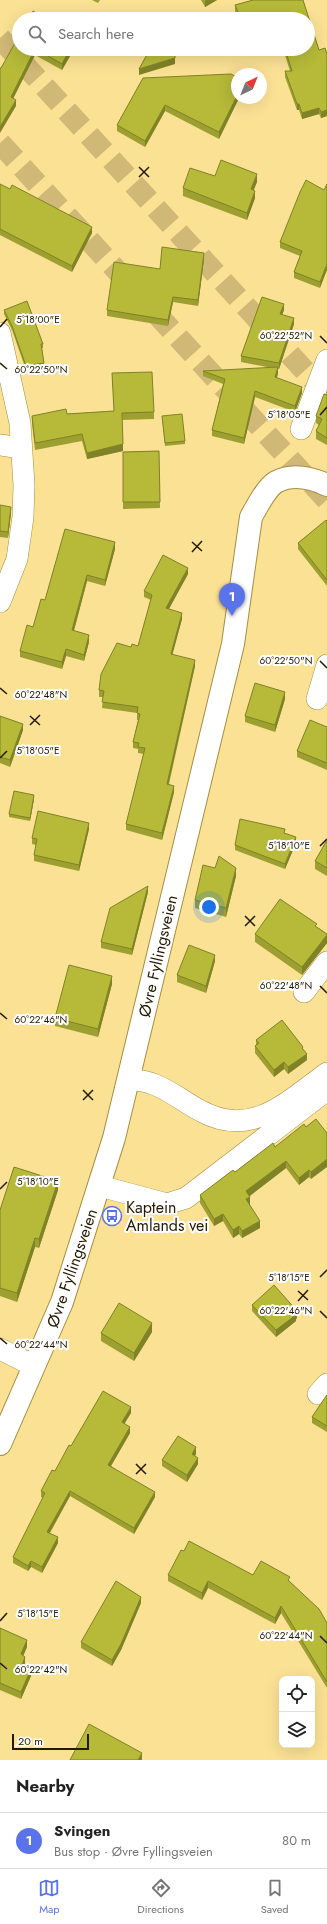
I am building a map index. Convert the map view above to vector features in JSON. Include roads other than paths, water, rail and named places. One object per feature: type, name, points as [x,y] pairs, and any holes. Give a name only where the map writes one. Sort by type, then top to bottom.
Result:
[{"type":"main road","name":"Øvre Fyllingsveien","points":[[0,1444],[62,1302],[100,1186],[129,1078],[233,644],[251,517],[259,502],[276,482],[297,476],[316,480],[327,485]]},
{"type":"street","points":[[0,333],[20,422],[24,485],[23,518],[16,558],[0,602]]},
{"type":"street","points":[[301,429],[327,360]]},
{"type":"street","points":[[0,445],[21,448]]},
{"type":"street","points":[[317,699],[327,665]]},
{"type":"street","points":[[304,992],[327,962]]},
{"type":"street","points":[[129,1078],[153,1084],[203,1112],[234,1121],[241,1121],[259,1118],[285,1104],[327,1073]]},
{"type":"street","points":[[100,1186],[168,1204],[186,1198],[327,1090]]},
{"type":"street","points":[[0,1349],[34,1366]]},
{"type":"tunnel","points":[[0,38],[12,51]]},
{"type":"tunnel","points":[[16,56],[327,395]]},
{"type":"tunnel","points":[[0,143],[327,500]]},
{"type":"place","name":"Svingen","points":[[232,616]]},
{"type":"place","name":"Kaptein Amlands vei","points":[[112,1216]]}]
